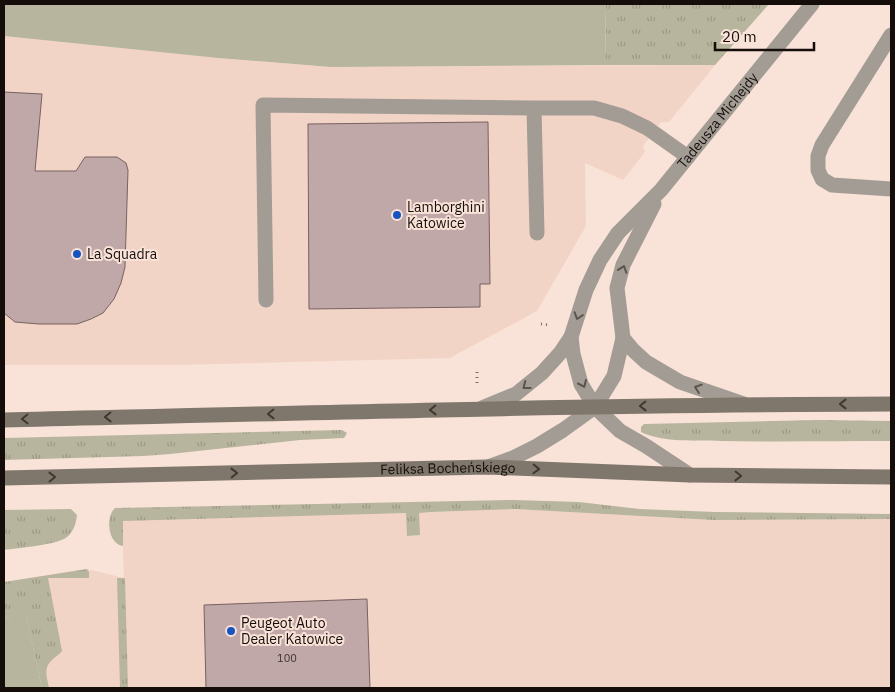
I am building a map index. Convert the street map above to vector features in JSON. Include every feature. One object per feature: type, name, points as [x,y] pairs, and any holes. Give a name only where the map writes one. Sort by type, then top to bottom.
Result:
[{"type":"main road","points":[[4,420],[482,408],[891,404]]},
{"type":"main road","name":"Feliksa Bocheńskiego","points":[[4,478],[488,467],[690,475],[891,477]]},
{"type":"street","name":"Tadeusza Michejdy","points":[[482,408],[516,394],[542,373],[561,352],[571,337],[586,290],[600,260],[618,233],[662,190],[812,4]]},
{"type":"street","points":[[891,35],[822,145],[818,156],[818,170],[822,179],[832,185],[891,189]]},
{"type":"street","points":[[266,300],[263,105],[594,108],[622,116],[647,128],[688,157]]},
{"type":"street","points":[[534,108],[537,233]]},
{"type":"street","name":"Tadeusza Michejdy","points":[[488,467],[513,458],[537,446],[595,407],[614,376],[623,338],[617,288],[623,265],[662,190]]},
{"type":"street","name":"Tadeusza Michejdy","points":[[571,337],[573,354],[581,384],[595,407],[620,431],[690,475]]},
{"type":"street","points":[[623,338],[646,362],[680,382],[744,404]]},
{"type":"path","points":[[541,324],[548,325]]},
{"type":"shaded area","points":[[4,36],[218,58],[331,67],[715,65],[669,122],[661,122],[643,146],[645,152],[623,180],[585,163],[586,226],[537,311],[450,358],[180,365],[4,365]]},
{"type":"shaded area","points":[[123,508],[406,513],[515,509],[713,520],[891,519],[891,688],[43,688],[18,580],[87,569],[124,578]]},
{"type":"green space","points":[[4,4],[606,4],[605,65],[331,67],[218,58],[4,36]]},
{"type":"green space","points":[[606,4],[769,4],[715,65],[605,65]]},
{"type":"green space","points":[[819,420],[891,421],[891,441],[681,440],[650,436],[641,432],[641,427],[644,424]]},
{"type":"green space","points":[[342,430],[347,433],[344,438],[300,440],[170,454],[4,460],[4,438]]},
{"type":"green space","points":[[514,500],[579,502],[639,509],[715,512],[891,514],[891,519],[713,520],[515,509],[419,513],[420,535],[407,536],[406,513],[123,521],[123,546],[114,540],[109,523],[115,508]]},
{"type":"green space","points":[[71,509],[77,515],[74,527],[67,537],[46,544],[4,550],[4,510]]},
{"type":"green space","points":[[87,569],[89,578],[48,578],[62,651],[47,666],[46,673],[49,688],[42,688],[26,616],[4,618],[4,582]]},
{"type":"green space","points":[[117,578],[125,578],[128,688],[120,688]]},
{"type":"green space","points":[[26,615],[42,688],[4,688],[4,618]]},
{"type":"building","points":[[4,92],[42,94],[35,171],[76,171],[85,157],[117,157],[126,163],[128,170],[125,267],[121,283],[114,299],[103,313],[77,324],[15,322],[4,313]]},
{"type":"building","points":[[488,122],[490,284],[480,284],[480,307],[309,309],[308,124]]},
{"type":"building","points":[[367,599],[370,688],[206,688],[204,605]]},
{"type":"place","name":"Lamborghini Katowice","points":[[397,215]]},
{"type":"place","name":"La Squadra","points":[[77,254]]},
{"type":"place","name":"Peugeot Auto Dealer Katowice","points":[[231,631]]}]
